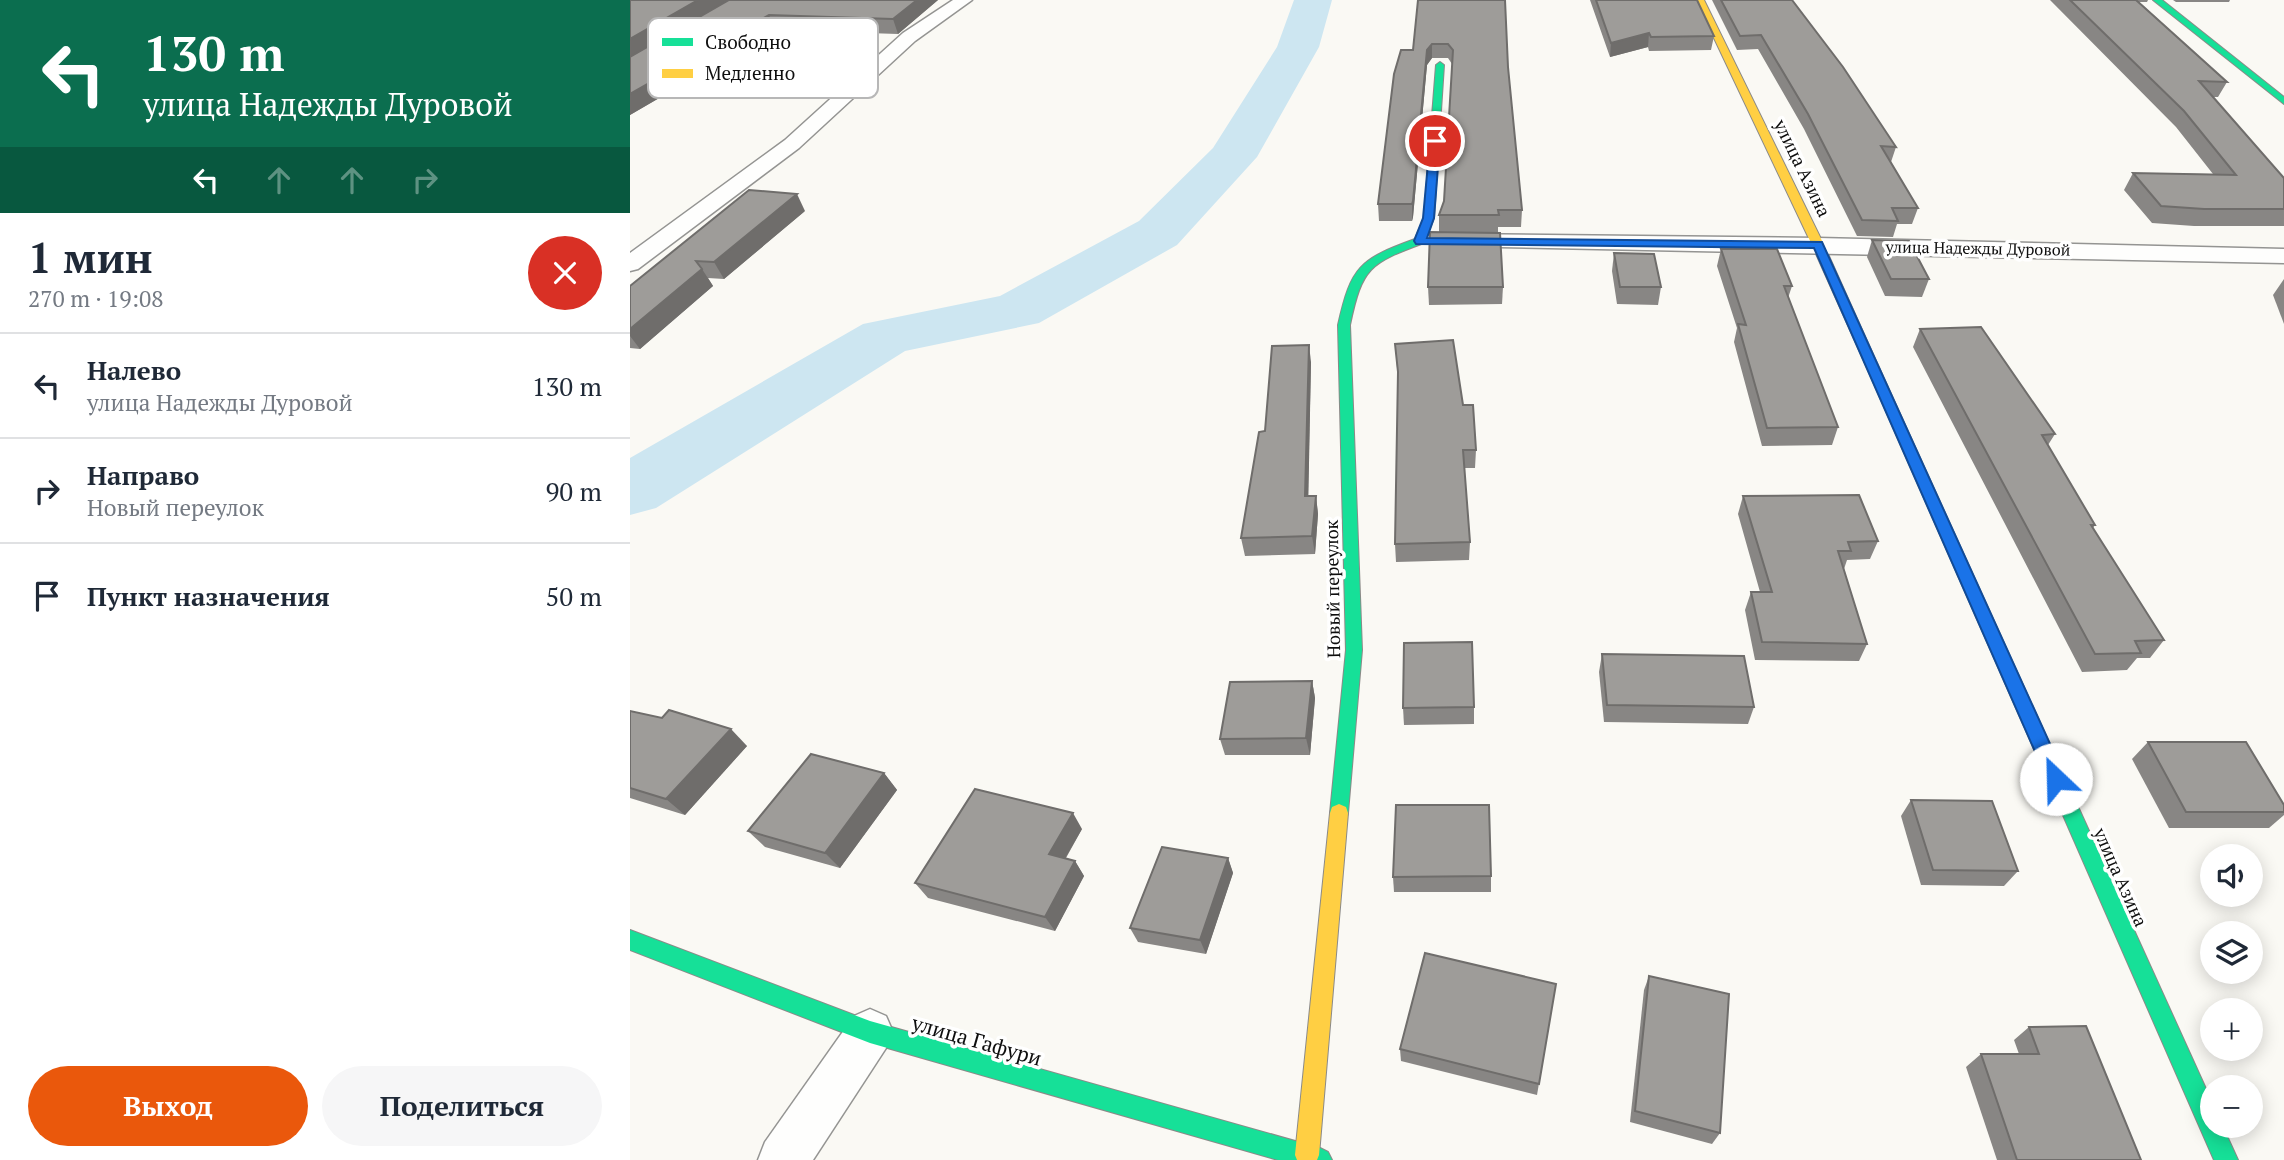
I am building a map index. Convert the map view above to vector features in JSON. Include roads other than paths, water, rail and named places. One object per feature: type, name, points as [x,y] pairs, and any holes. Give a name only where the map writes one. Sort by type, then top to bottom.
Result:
[{"type":"street","points":[[878,65],[909,37],[964,0]]},
{"type":"street","name":"улица Азина","points":[[1700,0],[1818,245],[2226,1160]]},
{"type":"street","points":[[2157,0],[2284,101]]},
{"type":"street","points":[[1420,241],[1429,218],[1440,65]]},
{"type":"street","points":[[630,264],[792,144],[842,98]]},
{"type":"street","name":"улица Надежды Дуровой","points":[[1420,241],[1818,245],[2284,256]]},
{"type":"street","name":"Новый переулок","points":[[1314,1157],[1354,650],[1344,324],[1353,278],[1361,267],[1373,258],[1420,241]]},
{"type":"street","name":"улица Гафури","points":[[630,940],[870,1032],[1314,1157]]},
{"type":"street","points":[[783,1160],[870,1032]]},
{"type":"waterway","points":[[630,490],[885,337],[1018,310],[1158,233],[1232,157],[1298,47],[1313,0]]}]
